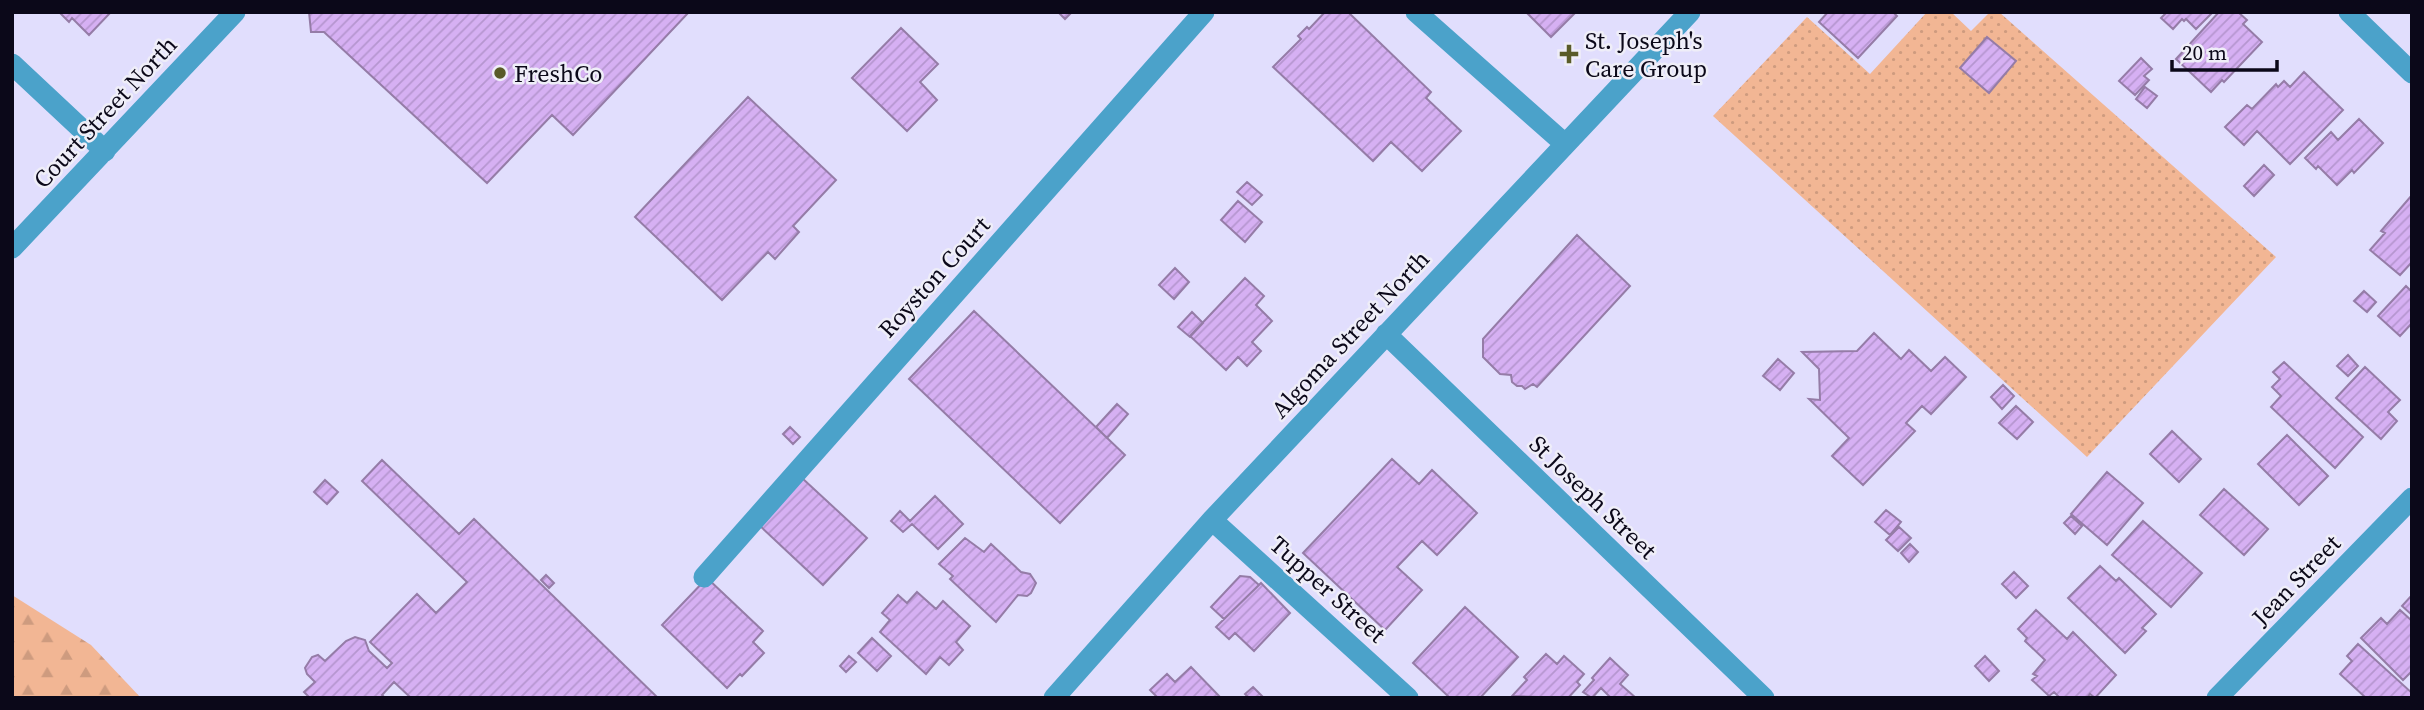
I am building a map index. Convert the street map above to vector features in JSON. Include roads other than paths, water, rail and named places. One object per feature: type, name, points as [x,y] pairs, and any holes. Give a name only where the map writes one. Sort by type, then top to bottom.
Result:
[{"type":"street","name":"Court Street North","points":[[12,248],[235,12]]},
{"type":"street","name":"Royston Court","points":[[704,577],[1204,12]]},
{"type":"street","points":[[1416,12],[1564,144]]},
{"type":"street","name":"Algoma Street North","points":[[1054,698],[1212,520],[1690,12]]},
{"type":"street","points":[[2349,12],[2412,73]]},
{"type":"street","points":[[12,64],[105,151]]},
{"type":"street","name":"St Joseph Street","points":[[1386,334],[1764,698]]},
{"type":"street","name":"Jean Street","points":[[2217,698],[2412,498]]},
{"type":"street","name":"Tupper Street","points":[[1212,520],[1408,698]]},
{"type":"place","name":"St. Joseph's Care Group","points":[[1569,54]]},
{"type":"place","name":"FreshCo","points":[[500,73]]}]
